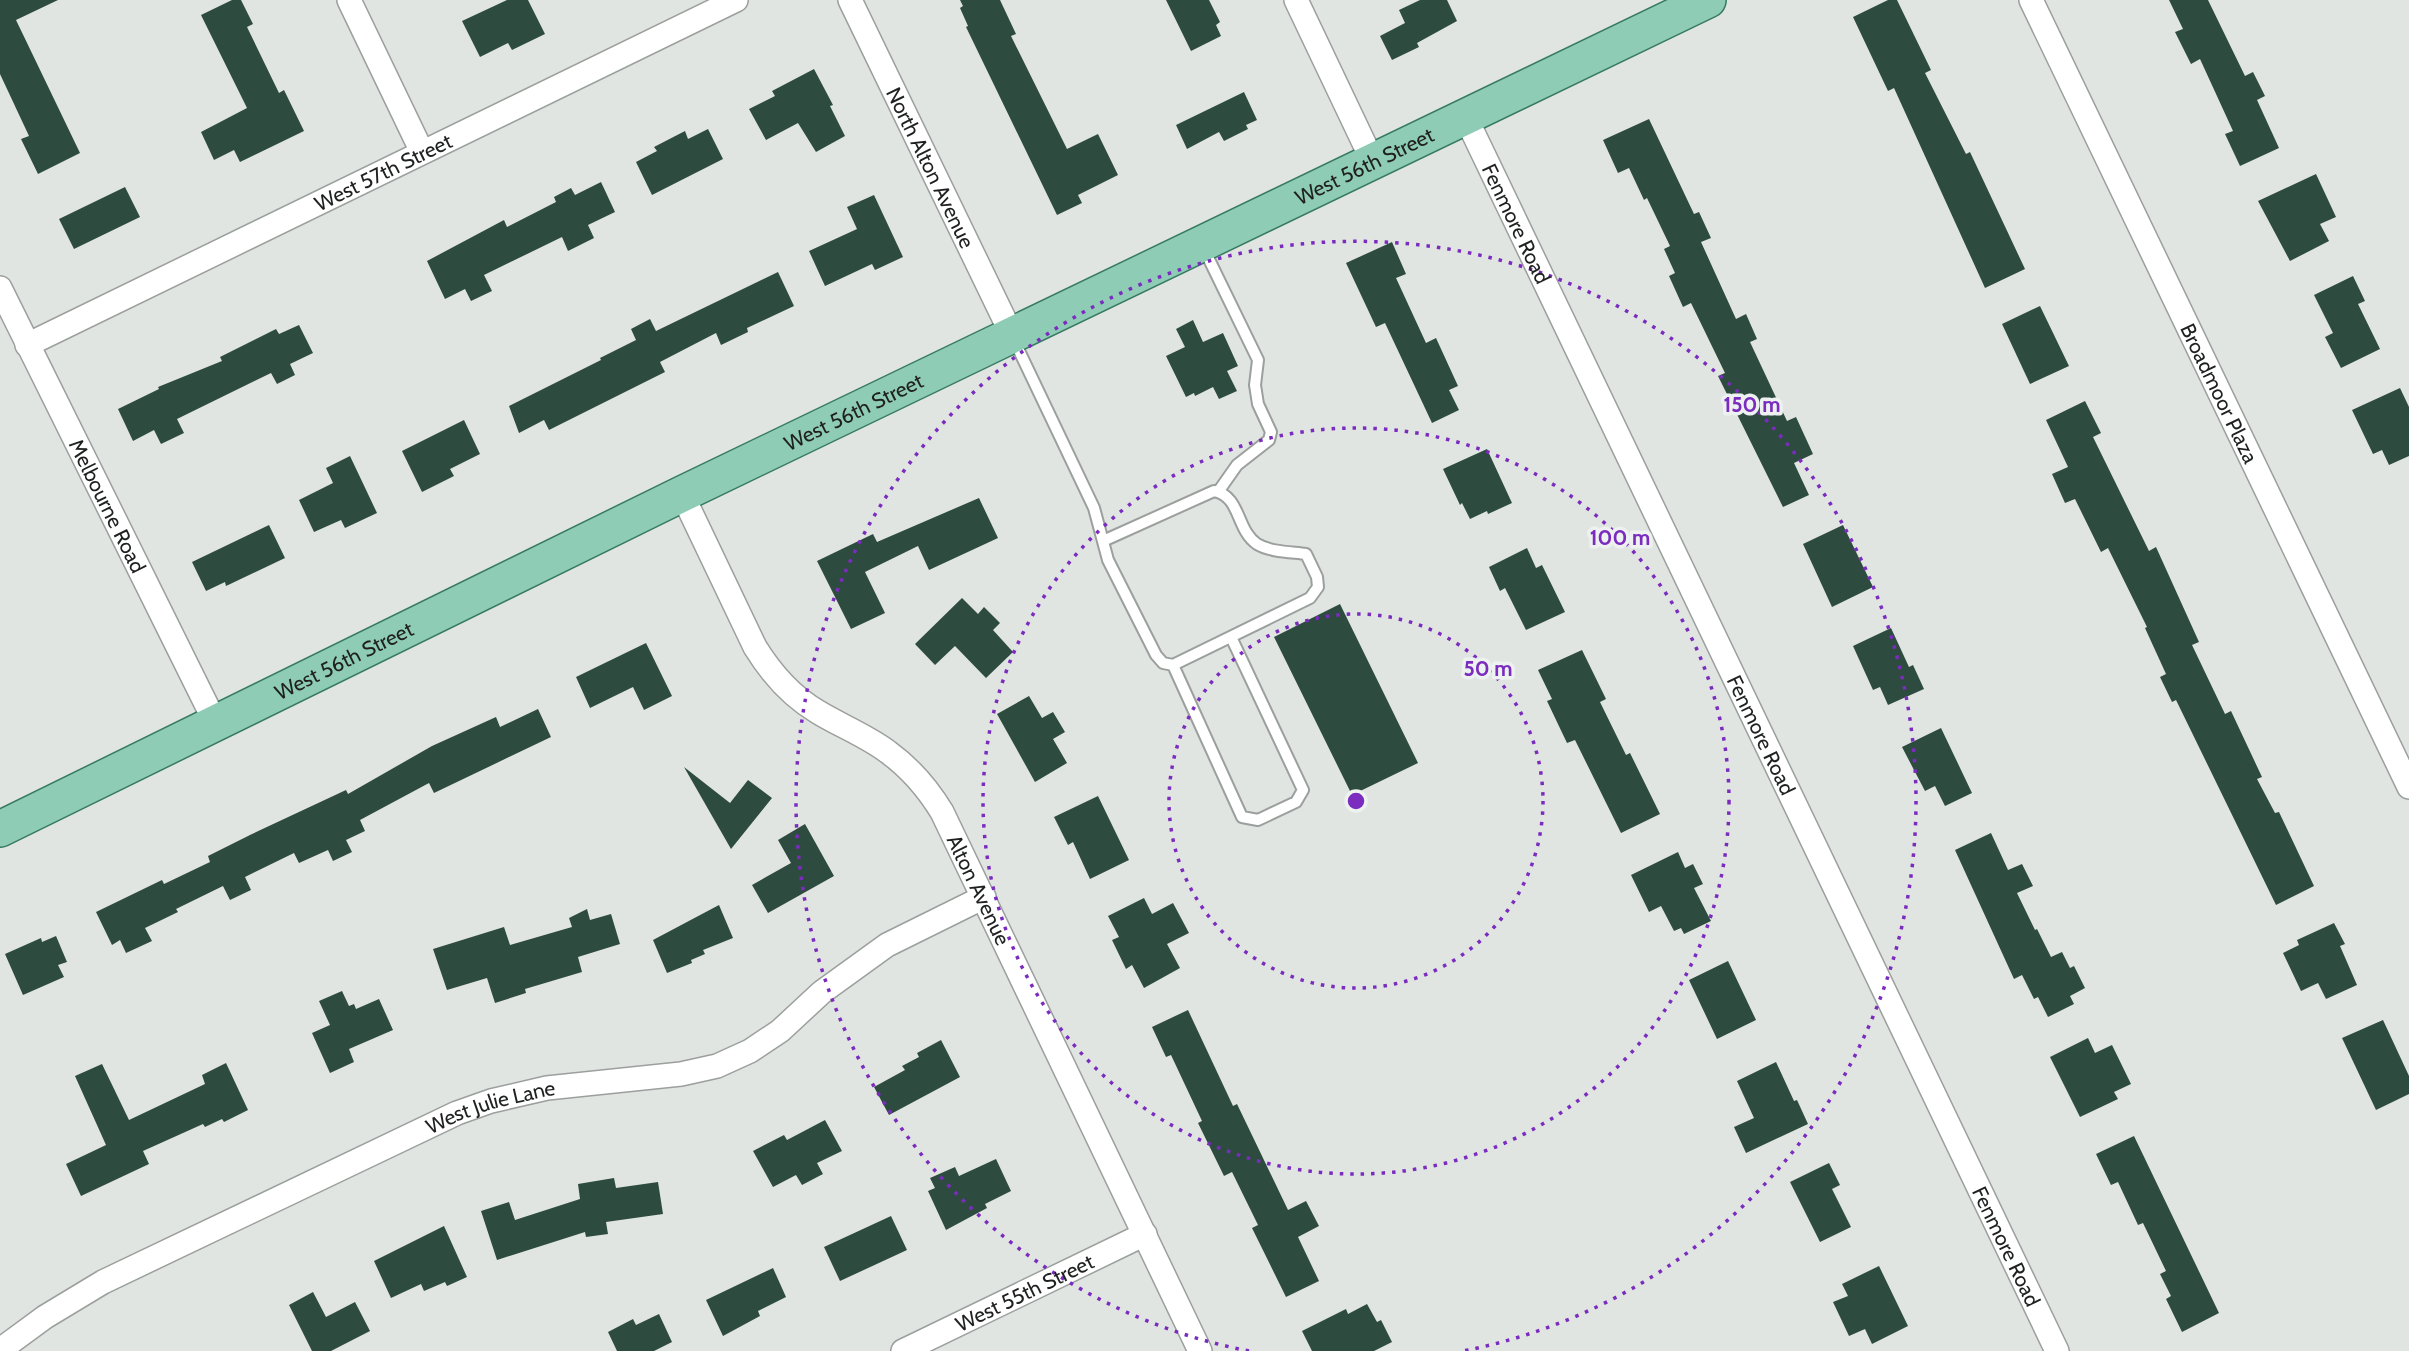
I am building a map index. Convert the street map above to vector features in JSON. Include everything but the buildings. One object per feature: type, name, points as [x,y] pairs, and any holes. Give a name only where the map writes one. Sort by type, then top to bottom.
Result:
[{"type":"main road","name":"West 56th Street","points":[[0,829],[682,494],[1708,0]]},
{"type":"street","points":[[349,0],[422,152]]},
{"type":"street","name":"West 57th Street","points":[[27,345],[736,0]]},
{"type":"street","name":"North Alton Avenue","points":[[850,0],[1012,335]]},
{"type":"street","points":[[1296,0],[1373,162]]},
{"type":"street","name":"Broadmoor Plaza","points":[[2031,0],[2409,787]]},
{"type":"street","name":"Fenmore Road","points":[[1466,118],[2057,1351]]},
{"type":"street","name":"Melbourne Road","points":[[0,288],[216,724]]},
{"type":"street","name":"Alton Avenue","points":[[682,494],[749,635],[767,666],[782,684],[809,706],[887,751],[914,776],[936,802],[949,823],[1200,1351]]},
{"type":"street","name":"West Julie Lane","points":[[0,1350],[36,1323],[103,1282],[457,1113],[491,1101],[547,1088],[681,1074],[717,1066],[750,1051],[780,1031],[822,992],[887,945],[984,897]]},
{"type":"street","name":"West 55th Street","points":[[904,1351],[1145,1234]]},
{"type":"lane","points":[[1202,244],[1258,360],[1255,385],[1258,404],[1271,432],[1269,440],[1237,465],[1218,492]]},
{"type":"lane","points":[[1012,335],[1094,508],[1108,560],[1156,655],[1163,663],[1173,665],[1231,637],[1310,598],[1318,587],[1317,577],[1306,554],[1257,544],[1224,492],[1214,491],[1103,541]]},
{"type":"lane","points":[[1173,665],[1242,817],[1258,820],[1296,802],[1303,790],[1231,637]]}]
